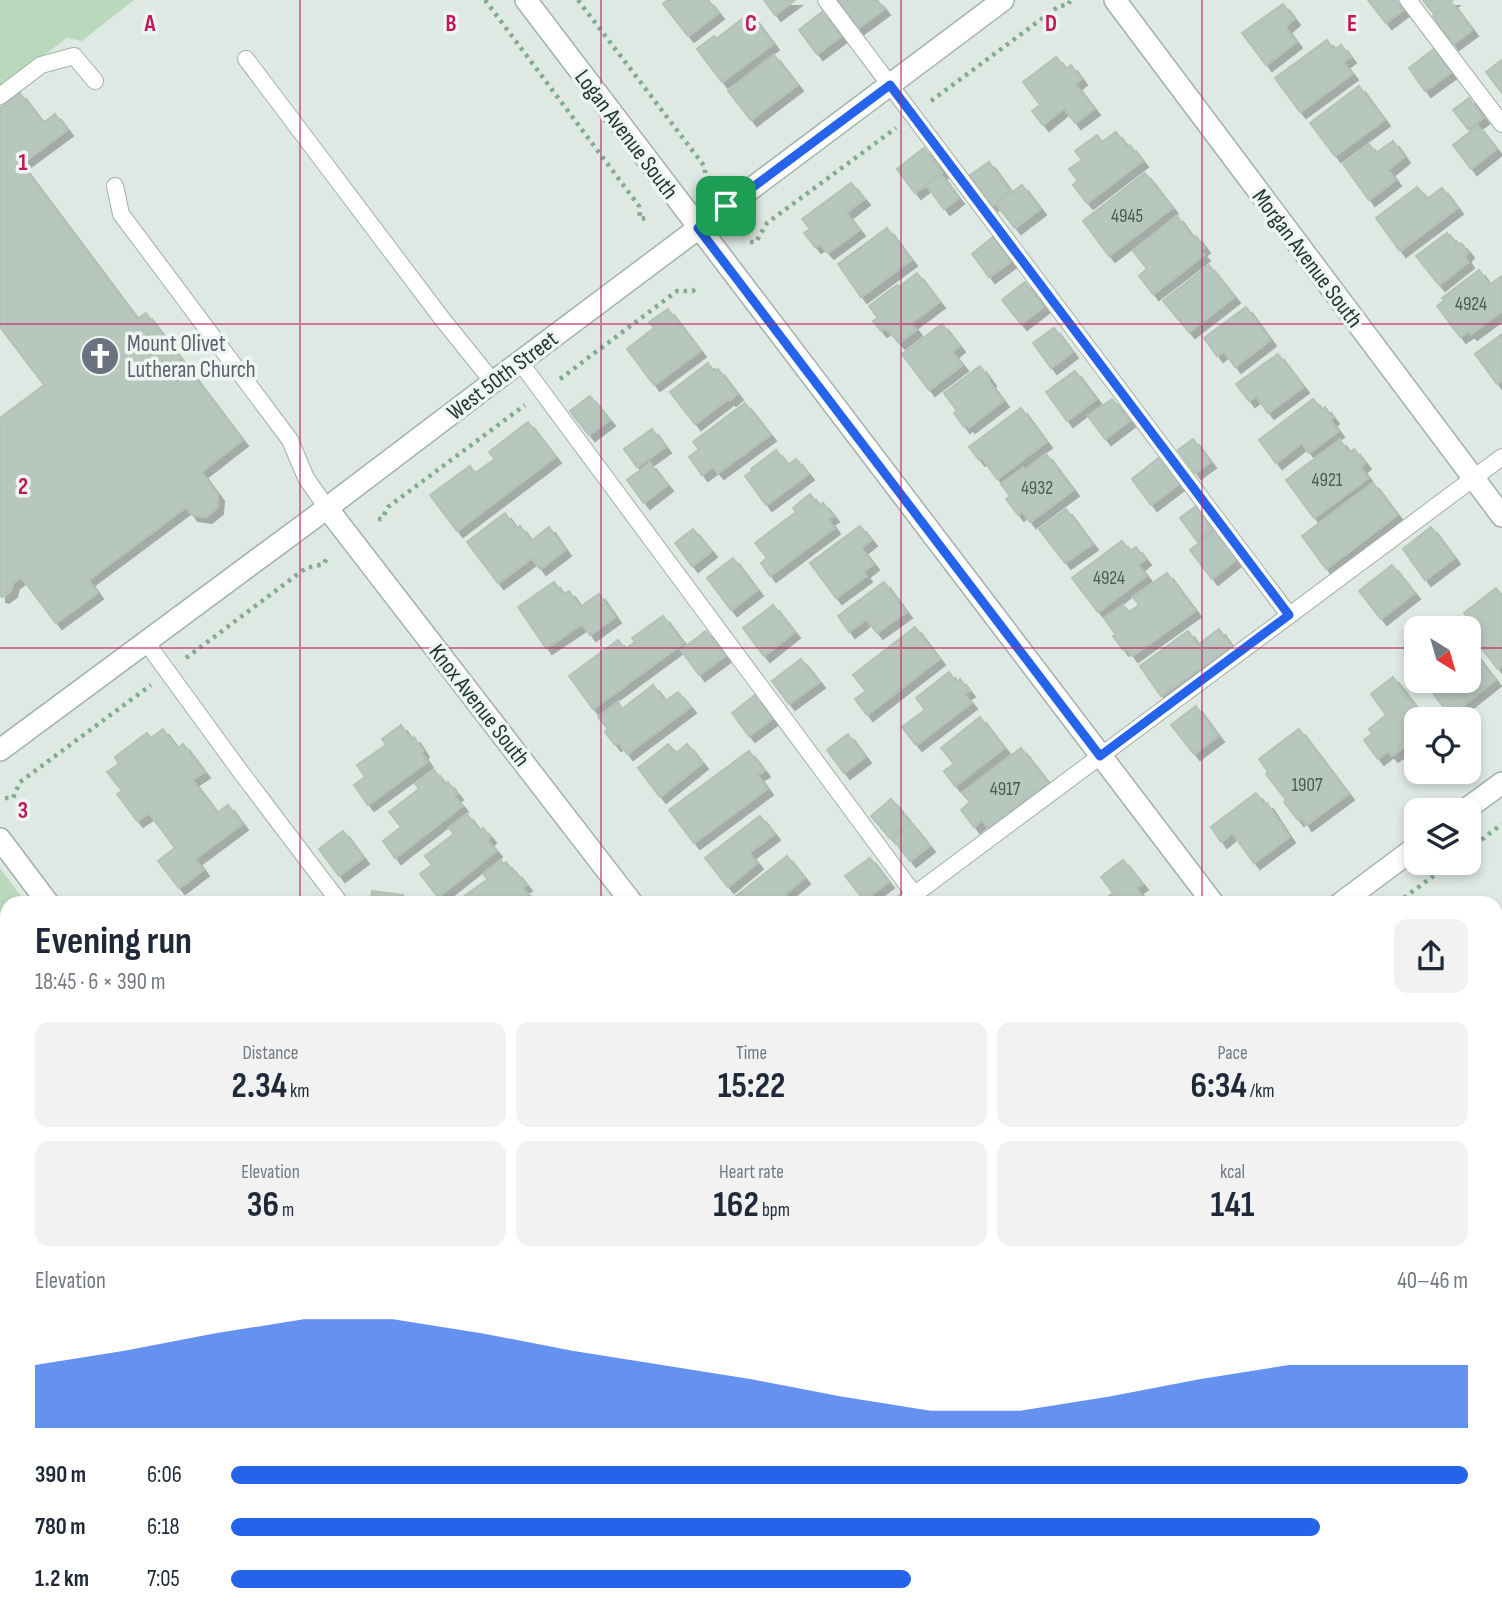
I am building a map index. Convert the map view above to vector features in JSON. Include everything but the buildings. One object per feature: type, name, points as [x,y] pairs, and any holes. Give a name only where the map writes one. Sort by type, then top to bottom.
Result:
[{"type":"street","name":"Logan Avenue South","points":[[526,0],[1208,896]]},
{"type":"street","name":"West 50th Street","points":[[0,750],[1003,0]]},
{"type":"street","name":"Morgan Avenue South","points":[[1115,0],[1502,516]]},
{"type":"street","name":"Knox Avenue South","points":[[327,508],[627,896]]},
{"type":"street","points":[[1481,798],[1502,783]]},
{"type":"street","points":[[0,839],[43,896]]},
{"type":"street","points":[[1350,896],[1404,856]]},
{"type":"lane","points":[[826,0],[1289,615]]},
{"type":"lane","points":[[1408,0],[1502,124]]},
{"type":"lane","points":[[0,96],[41,65],[74,56],[95,81]]},
{"type":"lane","points":[[246,59],[493,382]]},
{"type":"lane","points":[[115,187],[121,214],[286,434],[306,478],[327,508]]},
{"type":"lane","points":[[520,362],[907,896]]},
{"type":"lane","points":[[913,896],[1502,457]]},
{"type":"lane","points":[[146,642],[335,896]]},
{"type":"path","points":[[485,0],[639,206],[640,219],[646,218]]},
{"type":"path","points":[[578,0],[705,167],[705,173]]},
{"type":"path","points":[[1481,839],[1502,824]]},
{"type":"path","points":[[1406,896],[1434,875]]},
{"type":"green space","points":[[0,0],[134,0],[82,41],[67,38],[0,88]]},
{"type":"green space","points":[[0,868],[21,896],[0,896]]},
{"type":"place","name":"Mount Olivet Lutheran Church","points":[[100,356]]},
{"type":"route","points":[[890,85],[1289,615],[1100,756],[698,228],[726,206],[890,85]]}]
